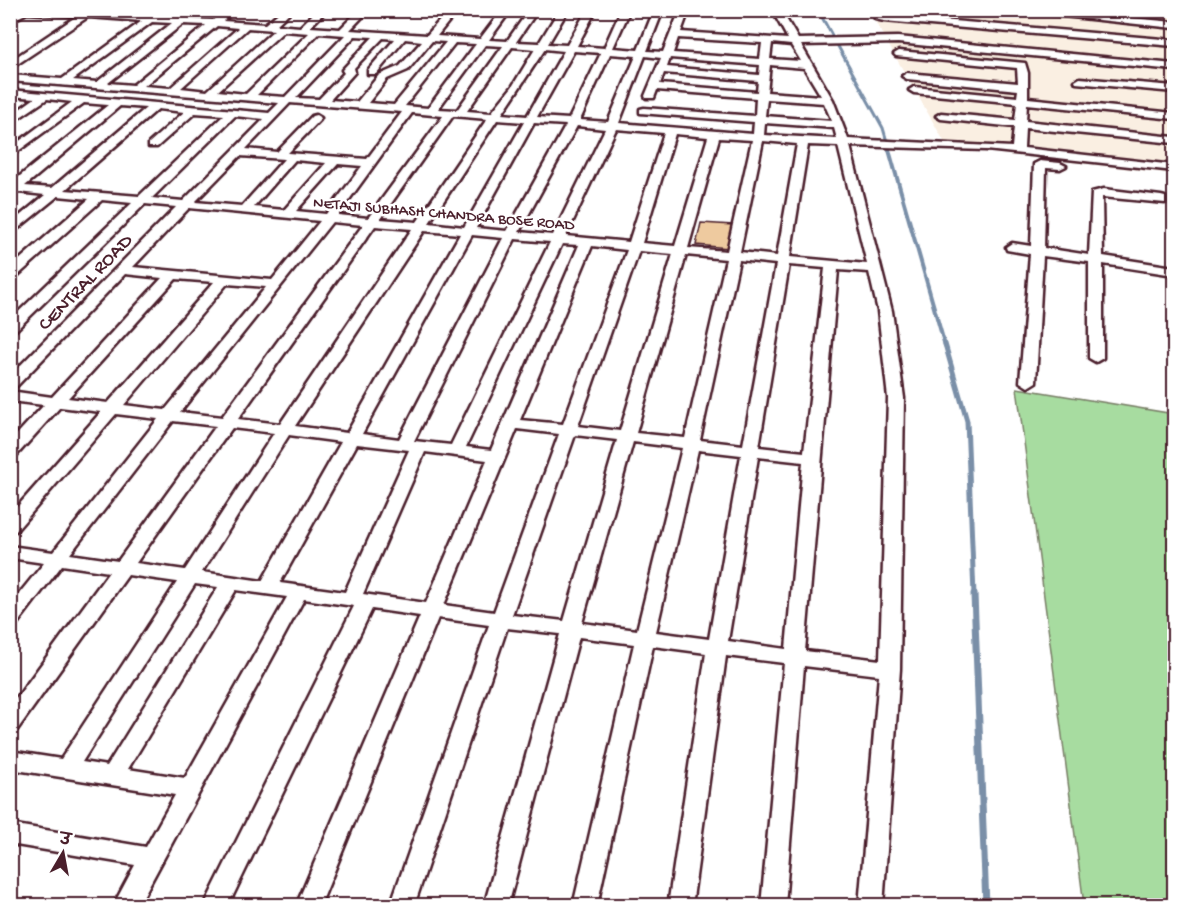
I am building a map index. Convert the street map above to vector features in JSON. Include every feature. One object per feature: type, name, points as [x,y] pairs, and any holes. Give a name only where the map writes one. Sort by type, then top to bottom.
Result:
[{"type":"street","points":[[10,19],[25,10],[89,13],[150,20],[668,56],[764,70]]},
{"type":"street","points":[[118,17],[128,10]]},
{"type":"street","points":[[64,82],[162,10]]},
{"type":"street","points":[[99,85],[195,10]]},
{"type":"street","points":[[135,88],[231,10]]},
{"type":"street","points":[[266,28],[288,10]]},
{"type":"street","points":[[302,30],[323,10]]},
{"type":"street","name":"CENTRAL ROAD","points":[[10,385],[271,116],[347,34],[366,10]]},
{"type":"street","points":[[360,106],[383,77],[404,68],[454,10]]},
{"type":"street","points":[[430,112],[507,10]]},
{"type":"street","points":[[10,724],[372,222],[534,10]]},
{"type":"street","points":[[66,769],[284,430],[419,226],[516,88],[564,10]]},
{"type":"street","points":[[268,587],[592,10]]},
{"type":"street","points":[[216,906],[358,600],[412,446],[511,235],[573,123],[626,10]]},
{"type":"street","points":[[456,451],[612,126],[659,10]]},
{"type":"street","points":[[637,128],[685,10]]},
{"type":"street","points":[[878,10],[878,17],[946,24],[1115,22],[1174,25]]},
{"type":"street","points":[[945,93],[943,44],[949,10]]},
{"type":"street","points":[[1010,10],[1115,22],[1174,34]]},
{"type":"street","points":[[772,11],[799,42],[828,100],[845,142],[885,311],[896,398],[890,669],[871,906]]},
{"type":"street","points":[[10,66],[89,13]]},
{"type":"street","points":[[1115,22],[1174,16]]},
{"type":"street","points":[[1115,22],[1174,44]]},
{"type":"street","points":[[1114,61],[1115,22]]},
{"type":"street","points":[[172,91],[245,26]]},
{"type":"street","points":[[209,94],[281,29]]},
{"type":"street","points":[[249,98],[316,32]]},
{"type":"street","points":[[676,35],[799,42],[868,39],[943,44],[1174,67]]},
{"type":"street","points":[[321,103],[348,75],[350,72],[347,70],[350,66],[380,36]]},
{"type":"street","points":[[372,72],[401,38]]},
{"type":"street","points":[[10,619],[169,416],[329,218],[370,163],[403,110],[452,41]]},
{"type":"street","points":[[585,906],[645,637],[691,445],[758,137],[767,41]]},
{"type":"street","points":[[1018,150],[1018,124],[1022,100],[1023,87],[1023,67],[1018,64],[944,58],[900,59],[946,75],[1023,87]]},
{"type":"street","points":[[662,70],[764,70],[809,65]]},
{"type":"street","points":[[907,76],[1023,75]]},
{"type":"street","points":[[10,78],[803,141],[947,144],[1018,150],[1040,158],[1174,180]]},
{"type":"street","points":[[1080,81],[1174,89]]},
{"type":"street","points":[[654,87],[828,100]]},
{"type":"street","points":[[914,90],[1174,116]]},
{"type":"street","points":[[10,93],[271,116]]},
{"type":"street","points":[[10,121],[44,97]]},
{"type":"street","points":[[10,154],[81,100]]},
{"type":"street","points":[[12,190],[117,103]]},
{"type":"street","points":[[10,231],[154,106]]},
{"type":"street","points":[[153,145],[193,109]]},
{"type":"street","points":[[644,111],[839,125]]},
{"type":"street","points":[[10,328],[232,112]]},
{"type":"street","points":[[941,116],[1174,140]]},
{"type":"street","points":[[244,211],[316,118]]},
{"type":"street","points":[[402,906],[500,620],[634,246],[671,130]]},
{"type":"street","points":[[496,906],[571,629],[714,134]]},
{"type":"street","points":[[680,906],[717,647],[803,141]]},
{"type":"street","points":[[236,152],[370,163]]},
{"type":"street","points":[[1040,158],[1174,168]]},
{"type":"street","points":[[1028,382],[1037,251],[1040,158]]},
{"type":"street","points":[[287,214],[335,160]]},
{"type":"street","name":"NETAJI SUBHASH CHANDRA BOSE ROAD","points":[[12,190],[98,196],[875,269]]},
{"type":"street","points":[[1096,358],[1096,195],[1104,193],[1161,200]]},
{"type":"street","points":[[10,275],[98,196]]},
{"type":"street","points":[[308,906],[586,242]]},
{"type":"street","points":[[1012,247],[1174,271]]},
{"type":"street","points":[[773,906],[812,458],[832,265]]},
{"type":"street","points":[[123,270],[276,284]]},
{"type":"street","points":[[10,452],[173,274]]},
{"type":"street","points":[[10,527],[224,279]]},
{"type":"street","points":[[10,396],[496,456]]},
{"type":"street","points":[[509,423],[812,458]]},
{"type":"street","points":[[10,552],[500,620],[890,669]]},
{"type":"street","points":[[112,776],[231,582]]},
{"type":"street","points":[[125,906],[299,591]]},
{"type":"street","points":[[10,760],[191,789]]},
{"type":"street","points":[[10,834],[152,858]]},
{"type":"shaded area","points":[[869,11],[1174,11],[1174,174],[948,148]]},
{"type":"green space","points":[[1017,388],[1174,414],[1174,905],[1084,905]]},
{"type":"building","points":[[701,223],[733,225],[729,248],[696,245]]},
{"type":"waterway","points":[[818,10],[883,128],[890,152]]},
{"type":"waterway","points":[[889,150],[945,346]]},
{"type":"waterway","points":[[945,344],[967,421],[974,595]]},
{"type":"waterway","points":[[974,594],[986,906]]}]
